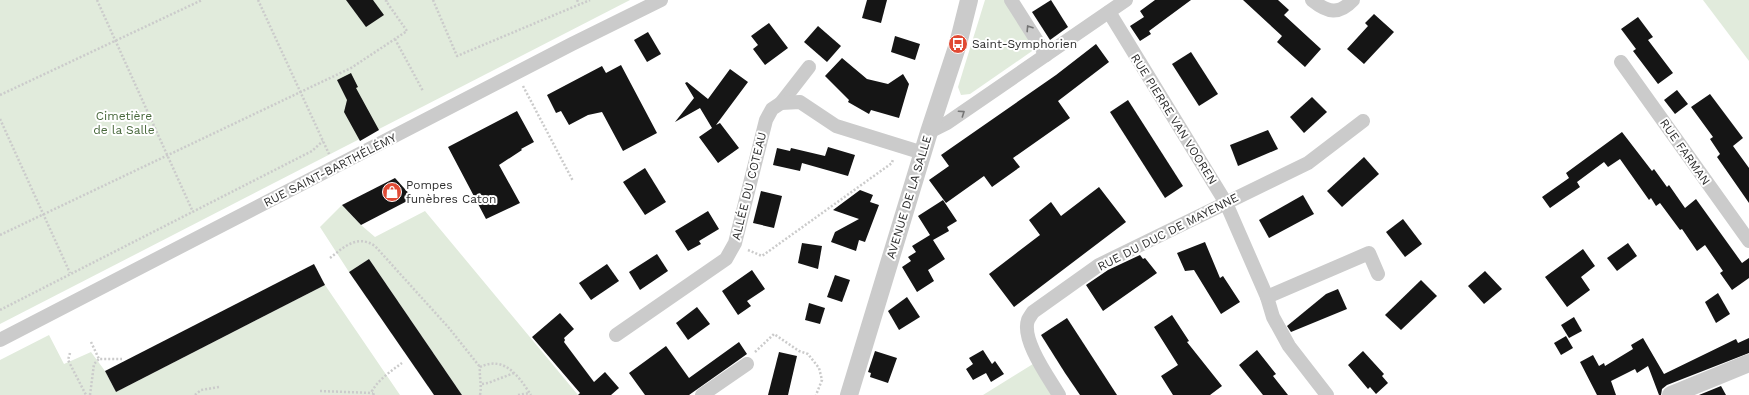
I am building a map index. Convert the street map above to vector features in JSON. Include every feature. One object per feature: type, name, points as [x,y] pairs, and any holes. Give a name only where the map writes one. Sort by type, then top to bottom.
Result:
[{"type":"street","name":"RUE SAINT-BARTHÉLÉMY","points":[[0,340],[516,73],[661,0]]},
{"type":"street","name":"AVENUE DE LA SALLE","points":[[849,395],[929,132],[958,44],[969,0]]},
{"type":"street","points":[[1011,0],[1046,55]]},
{"type":"street","points":[[929,132],[947,123],[1126,0]]},
{"type":"street","points":[[1312,0],[1322,8],[1334,11],[1345,9],[1353,0]]},
{"type":"street","name":"RUE PIERRE VAN VOOREN","points":[[1109,12],[1226,203],[1267,297],[1273,317],[1289,346],[1327,395]]},
{"type":"street","name":"RUE FARMAN","points":[[1621,62],[1749,241]]},
{"type":"street","name":"ALLÉE DU COTEAU","points":[[616,335],[726,259],[735,244],[766,120],[772,109],[781,103],[809,67]]},
{"type":"street","points":[[781,103],[800,102],[836,126],[923,153]]},
{"type":"street","name":"RUE DU DUC DE MAYENNE","points":[[1059,395],[1033,351],[1027,334],[1027,320],[1033,312],[1099,265],[1308,163],[1363,121]]},
{"type":"street","points":[[1267,297],[1369,253],[1378,274]]},
{"type":"street","points":[[1671,395],[1749,363]]},
{"type":"street","points":[[702,395],[747,364]]},
{"type":"path","points":[[97,0],[193,212]]},
{"type":"path","points":[[0,95],[202,0]]},
{"type":"path","points":[[258,0],[334,167]]},
{"type":"path","points":[[0,235],[351,68],[407,32],[386,1],[388,0]]},
{"type":"path","points":[[433,0],[457,56],[590,0]]},
{"type":"path","points":[[577,0],[579,4]]},
{"type":"path","points":[[395,39],[423,91]]},
{"type":"path","points":[[516,73],[573,181]]},
{"type":"path","points":[[0,119],[70,274]]},
{"type":"path","points":[[0,310],[312,151],[323,141]]},
{"type":"path","points":[[735,244],[762,256],[892,163],[899,146]]},
{"type":"path","points":[[330,258],[352,242],[362,240],[375,246],[449,328],[480,366],[479,373],[482,384],[480,395]]},
{"type":"path","points":[[747,364],[751,355],[763,346],[770,336],[774,334],[782,341],[808,354],[819,368],[822,380],[816,395]]},
{"type":"path","points":[[91,342],[99,359]]},
{"type":"path","points":[[70,353],[68,360],[86,395]]},
{"type":"path","points":[[90,395],[94,364],[99,359],[122,359]]},
{"type":"path","points":[[320,391],[374,394],[375,387],[386,374],[402,363]]},
{"type":"path","points":[[480,366],[487,363],[499,363],[514,372],[530,394]]},
{"type":"path","points":[[482,384],[488,384],[514,372]]},
{"type":"path","points":[[195,395],[201,390],[219,387]]},
{"type":"path","points":[[518,395],[530,394]]},
{"type":"green space","name":"Cimetière de la Salle","points":[[0,0],[630,0],[0,324]]},
{"type":"green space","points":[[985,0],[1004,0],[1035,49],[970,94],[961,95],[958,87]]},
{"type":"green space","points":[[1703,0],[1749,0],[1749,61]]},
{"type":"green space","points":[[342,205],[375,237],[425,211],[578,395],[462,395],[369,259],[349,272],[320,227]]},
{"type":"green space","points":[[325,285],[400,395],[0,395],[0,360],[49,335],[64,364],[91,352],[105,371],[116,392]]},
{"type":"green space","points":[[1033,364],[1052,395],[983,395]]},
{"type":"building","points":[[346,0],[373,0],[384,15],[366,27]]},
{"type":"building","points":[[867,0],[887,0],[881,23],[862,18]]},
{"type":"building","points":[[1051,0],[1068,27],[1050,40],[1032,12]]},
{"type":"building","points":[[1155,0],[1191,0],[1149,31],[1151,34],[1140,41],[1130,26],[1144,17],[1140,11]]},
{"type":"building","points":[[1243,0],[1278,0],[1289,10],[1284,15],[1321,49],[1305,67],[1277,42],[1282,36]]},
{"type":"building","points":[[1374,14],[1394,32],[1364,64],[1347,49],[1368,26],[1365,23]]},
{"type":"building","points":[[1638,17],[1653,37],[1648,40],[1673,73],[1658,84],[1633,51],[1636,49],[1621,29]]},
{"type":"building","points":[[769,23],[788,48],[765,65],[753,49],[758,45],[751,36]]},
{"type":"building","points":[[818,26],[841,46],[827,62],[804,42]]},
{"type":"building","points":[[648,32],[661,54],[647,62],[634,40]]},
{"type":"building","points":[[895,36],[920,44],[915,60],[891,52]]},
{"type":"building","points":[[1096,44],[1109,62],[1058,101],[1070,118],[1013,158],[1020,167],[992,187],[984,176],[946,203],[929,180],[949,166],[941,155],[1056,75]]},
{"type":"building","points":[[1191,52],[1218,94],[1199,106],[1172,64]]},
{"type":"building","points":[[842,58],[867,79],[888,84],[903,74],[909,84],[899,118],[871,110],[869,114],[848,102],[849,100],[825,76]]},
{"type":"building","points":[[621,65],[657,133],[623,151],[602,112],[588,115],[569,125],[561,111],[556,113],[547,95],[602,66],[606,73]]},
{"type":"building","points":[[730,69],[748,82],[716,125],[720,123],[739,148],[718,163],[699,137],[712,128],[700,108],[675,122],[694,98],[685,83],[687,82],[708,99]]},
{"type":"building","points":[[351,73],[358,87],[356,88],[379,130],[360,141],[344,112],[347,100],[337,80]]},
{"type":"building","points":[[1677,90],[1688,104],[1675,114],[1664,100]]},
{"type":"building","points":[[1710,94],[1743,138],[1733,146],[1749,168],[1749,203],[1717,157],[1720,154],[1710,139],[1713,137],[1691,107]]},
{"type":"building","points":[[1312,97],[1327,112],[1304,133],[1290,117]]},
{"type":"building","points":[[1128,100],[1183,186],[1165,198],[1110,112]]},
{"type":"building","points":[[517,111],[534,142],[521,149],[522,150],[499,165],[520,203],[486,219],[448,147]]},
{"type":"building","points":[[1268,130],[1278,149],[1238,166],[1230,145]]},
{"type":"building","points":[[1622,132],[1652,171],[1654,169],[1667,187],[1669,185],[1685,208],[1696,199],[1742,263],[1749,258],[1749,278],[1732,290],[1720,273],[1723,271],[1705,245],[1697,251],[1682,229],[1680,230],[1660,203],[1656,206],[1651,198],[1649,200],[1620,159],[1608,167],[1604,162],[1577,182],[1580,187],[1550,208],[1542,197],[1569,178],[1566,173]]},
{"type":"building","points":[[828,147],[855,155],[848,176],[802,163],[800,171],[773,165],[777,148],[790,151],[791,148],[825,156]]},
{"type":"building","points":[[1364,157],[1379,174],[1342,207],[1327,191]]},
{"type":"building","points":[[645,168],[666,202],[645,215],[623,182]]},
{"type":"building","points":[[395,178],[413,198],[361,225],[342,205]]},
{"type":"building","points":[[1099,187],[1126,222],[1014,307],[989,274],[1040,235],[1029,220],[1051,202],[1061,216]]},
{"type":"building","points":[[860,190],[873,195],[870,202],[879,205],[865,242],[859,240],[856,251],[831,242],[835,232],[859,219],[833,210]]},
{"type":"building","points":[[761,191],[782,196],[774,228],[753,223]]},
{"type":"building","points":[[1303,195],[1314,214],[1269,238],[1259,220]]},
{"type":"building","points":[[943,200],[957,221],[947,227],[949,231],[933,240],[945,259],[928,270],[934,281],[917,292],[902,267],[911,261],[908,257],[916,252],[912,246],[930,235],[918,216]]},
{"type":"building","points":[[708,211],[719,229],[699,241],[701,244],[688,251],[675,231]]},
{"type":"building","points":[[1403,219],[1422,244],[1405,257],[1386,232]]},
{"type":"building","points":[[1205,242],[1220,278],[1223,276],[1240,302],[1221,314],[1194,270],[1185,271],[1177,253]]},
{"type":"building","points":[[802,243],[822,246],[818,269],[798,263]]},
{"type":"building","points":[[1628,243],[1637,256],[1617,271],[1607,258]]},
{"type":"building","points":[[1583,249],[1595,266],[1581,277],[1590,290],[1567,307],[1545,277]]},
{"type":"building","points":[[657,254],[668,271],[640,290],[629,272]]},
{"type":"building","points":[[1140,255],[1143,259],[1145,258],[1157,273],[1103,311],[1086,285],[1108,270]]},
{"type":"building","points":[[369,259],[462,395],[434,395],[349,272]]},
{"type":"building","points":[[314,264],[325,285],[116,392],[105,371]]},
{"type":"building","points":[[607,264],[619,281],[591,300],[579,283]]},
{"type":"building","points":[[752,270],[765,289],[747,301],[751,306],[738,315],[722,291]]},
{"type":"building","points":[[1485,271],[1502,289],[1484,304],[1468,286]]},
{"type":"building","points":[[835,275],[850,280],[842,302],[827,297]]},
{"type":"building","points":[[1421,280],[1437,296],[1401,330],[1385,315]]},
{"type":"building","points":[[1338,289],[1347,309],[1291,332],[1287,326],[1326,294]]},
{"type":"building","points":[[1718,293],[1730,314],[1716,323],[1705,302]]},
{"type":"building","points":[[907,297],[920,317],[899,330],[888,311]]},
{"type":"building","points":[[809,303],[825,308],[820,324],[805,320]]},
{"type":"building","points":[[697,307],[710,324],[688,340],[676,323]]},
{"type":"building","points":[[560,313],[574,329],[564,338],[564,342],[594,382],[605,372],[619,388],[611,395],[578,395],[580,393],[532,337]]},
{"type":"building","points":[[1172,315],[1189,341],[1187,342],[1222,386],[1210,395],[1173,395],[1161,376],[1178,365],[1154,327]]},
{"type":"building","points":[[1574,317],[1582,331],[1569,338],[1561,325]]},
{"type":"building","points":[[1067,318],[1117,395],[1080,395],[1065,373],[1041,335]]},
{"type":"building","points":[[1566,336],[1573,348],[1561,355],[1554,343]]},
{"type":"building","points":[[1643,338],[1664,374],[1736,339],[1738,343],[1749,338],[1749,353],[1667,385],[1662,389],[1661,395],[1659,395],[1648,366],[1637,373],[1635,369],[1611,381],[1616,395],[1597,395],[1580,362],[1593,355],[1599,366],[1604,363],[1605,366],[1633,349],[1631,345]]},
{"type":"building","points":[[739,342],[747,354],[689,395],[645,395],[629,373],[666,346],[689,378]]},
{"type":"building","points":[[983,350],[992,364],[995,361],[1004,374],[991,382],[986,373],[973,380],[966,369],[973,364],[969,358]]},
{"type":"building","points":[[1257,350],[1276,374],[1273,376],[1288,395],[1263,395],[1239,365]]},
{"type":"building","points":[[875,351],[897,358],[888,383],[870,377],[871,373],[868,372]]},
{"type":"building","points":[[1363,351],[1384,374],[1382,376],[1388,383],[1376,394],[1370,387],[1368,389],[1348,365]]},
{"type":"building","points":[[779,352],[797,356],[788,395],[768,395]]},
{"type":"building","points":[[1721,386],[1726,395],[1699,395]]},
{"type":"place","name":"Saint-Symphorien","points":[[958,44]]},
{"type":"place","name":"Pompes funèbres Caton","points":[[392,192]]}]
